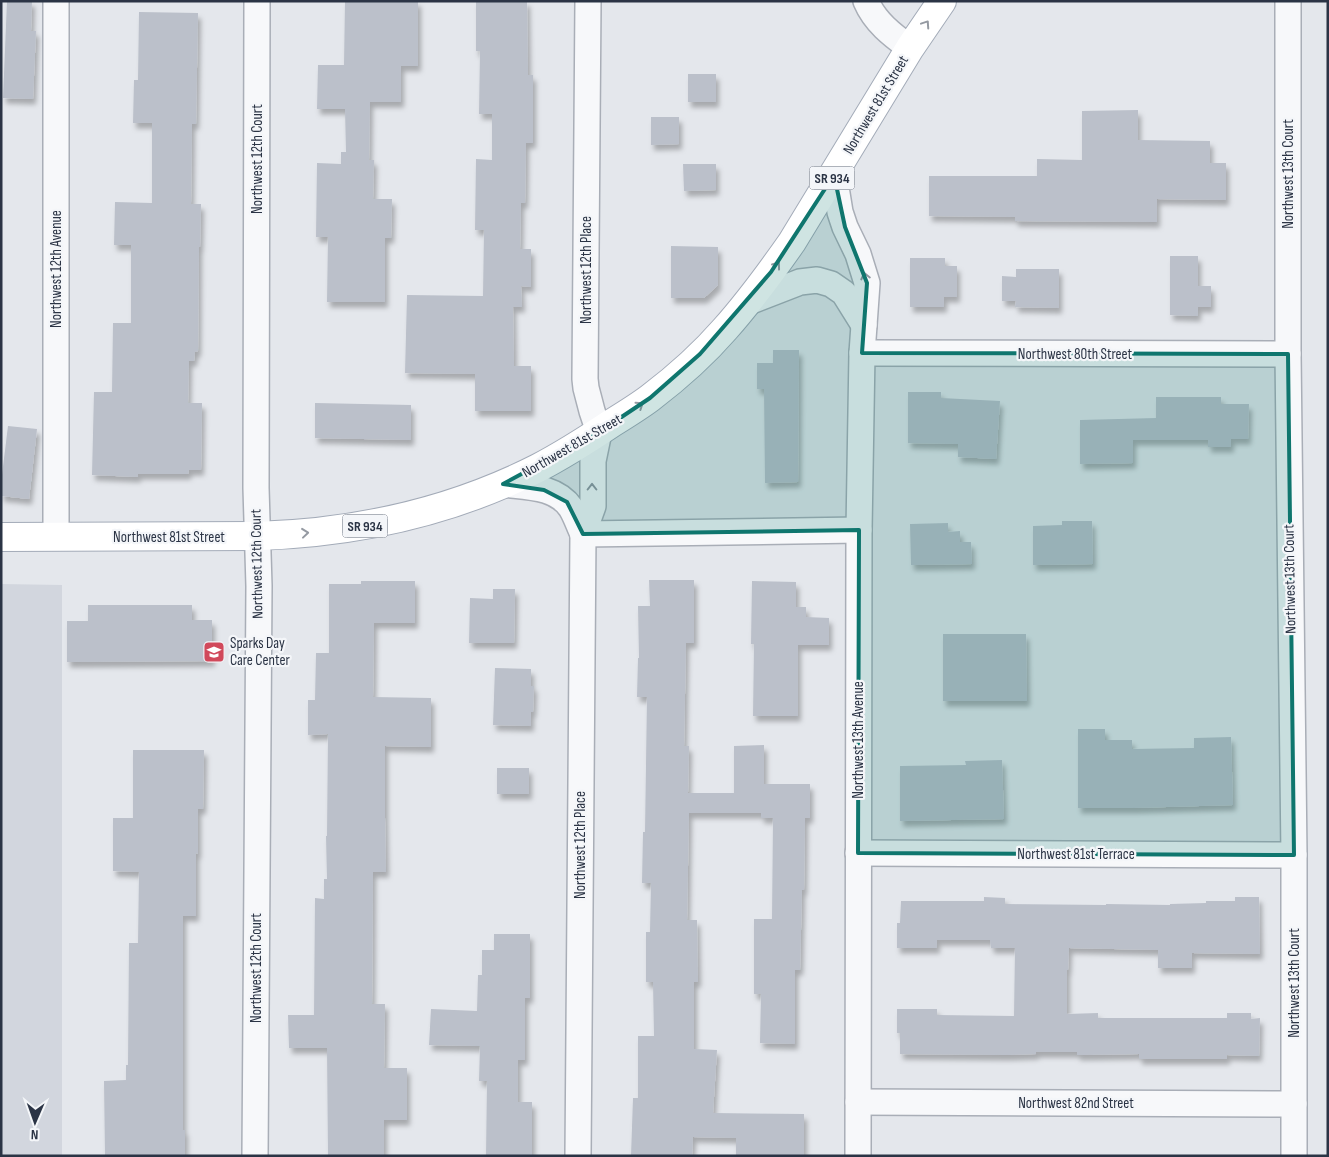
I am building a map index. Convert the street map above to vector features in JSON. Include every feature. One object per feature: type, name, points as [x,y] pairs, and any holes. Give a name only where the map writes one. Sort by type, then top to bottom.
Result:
[{"type":"main road","name":"Northwest 81st Street","points":[[1,537],[257,536],[328,531],[376,523],[433,509],[503,484],[538,468],[599,432],[650,398],[670,382],[725,329],[771,272],[792,242],[910,48],[942,1]]},
{"type":"street","name":"Northwest 12th Avenue","points":[[56,1],[56,537]]},
{"type":"street","name":"Northwest 12th Court","points":[[255,1156],[259,586],[256,458],[257,1]]},
{"type":"street","name":"Northwest 12th Place","points":[[578,1156],[582,534],[592,506],[593,461],[599,432],[586,388],[588,1]]},
{"type":"street","points":[[866,1],[879,23],[910,48]]},
{"type":"street","name":"Northwest 13th Court","points":[[1288,1],[1288,354],[1294,855],[1294,1156]]},
{"type":"street","name":"Northwest 13th Avenue","points":[[834,175],[840,212],[845,228],[863,267],[867,283],[862,353],[859,530],[858,1156]]},
{"type":"street","points":[[746,303],[800,282],[817,280],[831,284],[844,293],[864,325]]},
{"type":"street","name":"Northwest 80th Street","points":[[862,353],[1288,354]]},
{"type":"street","name":"Northwest 12th Place","points":[[503,484],[553,492],[562,498],[573,510],[582,534]]},
{"type":"street","points":[[582,534],[859,530]]},
{"type":"street","name":"Northwest 81st Terrace","points":[[858,853],[1294,855]]},
{"type":"street","name":"Northwest 82nd Street","points":[[858,1102],[1294,1104]]},
{"type":"highlighted area","points":[[834,175],[845,227],[867,283],[862,353],[1288,354],[1294,855],[858,853],[859,530],[583,534],[567,502],[544,490],[503,484],[599,432],[650,398],[700,354],[771,272]]},
{"type":"shaded area","points":[[1,584],[62,585],[62,1156],[1,1156]]},
{"type":"building","points":[[7,1],[32,1],[31,31],[36,31],[33,99],[3,98]]},
{"type":"building","points":[[345,1],[418,1],[418,66],[401,66],[401,102],[370,102],[369,160],[374,160],[373,199],[392,199],[391,238],[385,238],[385,302],[327,302],[328,237],[316,237],[317,163],[341,164],[341,152],[346,152],[345,109],[317,109],[318,65],[344,65]]},
{"type":"building","points":[[476,1],[527,1],[528,75],[533,75],[533,143],[526,143],[525,203],[521,203],[520,249],[531,249],[531,287],[521,286],[522,307],[513,307],[514,366],[531,366],[531,411],[475,411],[475,374],[405,373],[407,295],[483,296],[484,230],[475,230],[476,159],[492,160],[492,114],[479,114],[480,51],[476,51]]},
{"type":"building","points":[[139,12],[198,13],[196,124],[192,124],[191,204],[201,204],[198,351],[195,352],[194,361],[189,361],[188,403],[202,403],[201,470],[189,470],[188,474],[138,474],[138,477],[92,475],[94,392],[112,392],[113,323],[131,323],[131,245],[114,245],[115,202],[152,203],[152,123],[133,123],[134,80],[138,80]]},
{"type":"building","points":[[688,74],[716,74],[716,102],[688,102]]},
{"type":"building","points":[[1138,110],[1138,140],[1210,141],[1210,163],[1226,163],[1226,200],[1157,199],[1157,222],[1015,221],[1015,217],[929,216],[929,176],[1037,176],[1037,159],[1082,160],[1082,111]]},
{"type":"building","points":[[651,117],[679,117],[679,144],[651,145]]},
{"type":"building","points":[[683,164],[716,164],[716,190],[684,191]]},
{"type":"building","points":[[671,246],[718,247],[718,285],[704,298],[671,298]]},
{"type":"building","points":[[1170,256],[1198,256],[1198,286],[1211,286],[1211,307],[1198,307],[1198,316],[1170,315]]},
{"type":"building","points":[[910,258],[945,258],[945,266],[957,266],[957,297],[944,297],[944,307],[910,307]]},
{"type":"building","points":[[1016,269],[1059,269],[1059,308],[1015,307],[1016,301],[1002,301],[1002,276],[1016,277]]},
{"type":"building","points":[[773,350],[799,350],[798,482],[765,483],[764,389],[757,389],[757,363],[773,363]]},
{"type":"building","points":[[908,392],[941,392],[941,398],[1000,401],[996,459],[958,457],[958,444],[908,443]]},
{"type":"building","points":[[1156,397],[1221,397],[1221,404],[1249,404],[1248,439],[1231,439],[1231,447],[1208,447],[1208,440],[1133,440],[1133,463],[1080,464],[1080,420],[1156,418]]},
{"type":"building","points":[[315,403],[411,405],[411,440],[315,438]]},
{"type":"building","points":[[8,426],[37,429],[29,499],[1,496]]},
{"type":"building","points":[[1062,521],[1092,521],[1093,564],[1033,565],[1033,526],[1062,525]]},
{"type":"building","points":[[948,523],[948,532],[960,531],[960,542],[971,542],[972,564],[911,565],[910,524]]},
{"type":"building","points":[[649,580],[694,580],[694,643],[686,643],[684,746],[689,746],[688,793],[734,793],[734,746],[764,745],[764,784],[810,784],[810,818],[805,818],[800,970],[795,970],[795,1044],[760,1043],[761,994],[754,994],[754,919],[772,919],[773,818],[761,818],[761,813],[689,813],[687,920],[697,920],[698,982],[694,982],[694,1049],[717,1050],[713,1113],[804,1114],[804,1156],[736,1156],[736,1138],[693,1137],[692,1156],[631,1156],[633,1098],[638,1098],[638,1036],[654,1036],[653,982],[646,982],[646,932],[650,932],[651,883],[642,883],[643,832],[645,832],[647,697],[637,697],[639,658],[638,606],[650,606]]},
{"type":"building","points":[[361,581],[415,581],[415,623],[374,623],[373,697],[431,698],[431,747],[385,746],[386,872],[373,872],[372,1004],[385,1004],[384,1068],[407,1068],[407,1120],[384,1120],[384,1156],[328,1156],[327,1048],[289,1048],[288,1015],[314,1015],[315,898],[324,899],[324,879],[327,879],[328,734],[308,735],[308,700],[315,700],[316,653],[329,653],[329,584],[361,584]]},
{"type":"building","points":[[752,581],[796,582],[796,607],[806,607],[806,617],[829,618],[829,645],[798,645],[798,716],[753,716],[754,644],[751,644]]},
{"type":"building","points":[[493,589],[515,589],[514,643],[469,643],[470,598],[493,599]]},
{"type":"building","points":[[88,605],[192,605],[192,620],[212,620],[212,661],[67,662],[67,621],[88,621]]},
{"type":"building","points":[[943,634],[1026,634],[1027,701],[943,701]]},
{"type":"building","points":[[495,668],[531,669],[531,686],[534,686],[531,726],[493,725]]},
{"type":"building","points":[[1078,729],[1105,729],[1105,740],[1132,740],[1132,749],[1194,748],[1194,738],[1231,737],[1233,805],[1078,808]]},
{"type":"building","points":[[133,750],[204,750],[203,809],[198,809],[196,916],[183,916],[183,1130],[185,1130],[185,1156],[105,1156],[104,1081],[126,1080],[126,1065],[128,1065],[129,943],[138,943],[139,872],[113,871],[113,818],[133,818]]},
{"type":"building","points":[[1002,760],[1004,819],[900,821],[900,766],[966,765],[965,761]]},
{"type":"building","points":[[497,768],[529,768],[529,794],[497,794]]},
{"type":"building","points":[[984,897],[1005,898],[1005,904],[1170,905],[1206,903],[1206,901],[1235,901],[1235,897],[1259,897],[1260,954],[1192,953],[1192,968],[1158,968],[1158,950],[1069,948],[1067,1014],[1098,1013],[1098,1018],[1227,1018],[1227,1013],[1251,1013],[1251,1019],[1260,1018],[1259,1056],[1227,1055],[1227,1059],[1139,1059],[1139,1054],[1077,1055],[1077,1052],[1036,1052],[1036,1054],[1005,1055],[900,1054],[900,1033],[897,1033],[897,1009],[937,1009],[937,1015],[1014,1016],[1015,948],[991,948],[990,940],[937,940],[937,948],[897,948],[897,923],[900,923],[901,901],[984,901]]},
{"type":"building","points":[[494,934],[530,934],[530,998],[525,998],[525,1060],[518,1060],[518,1102],[532,1102],[532,1156],[486,1156],[487,1081],[479,1081],[480,1046],[429,1045],[431,1009],[477,1011],[478,975],[482,975],[482,950],[494,950]]},
{"type":"place","name":"Sparks Day Care Center","points":[[214,652]]}]
